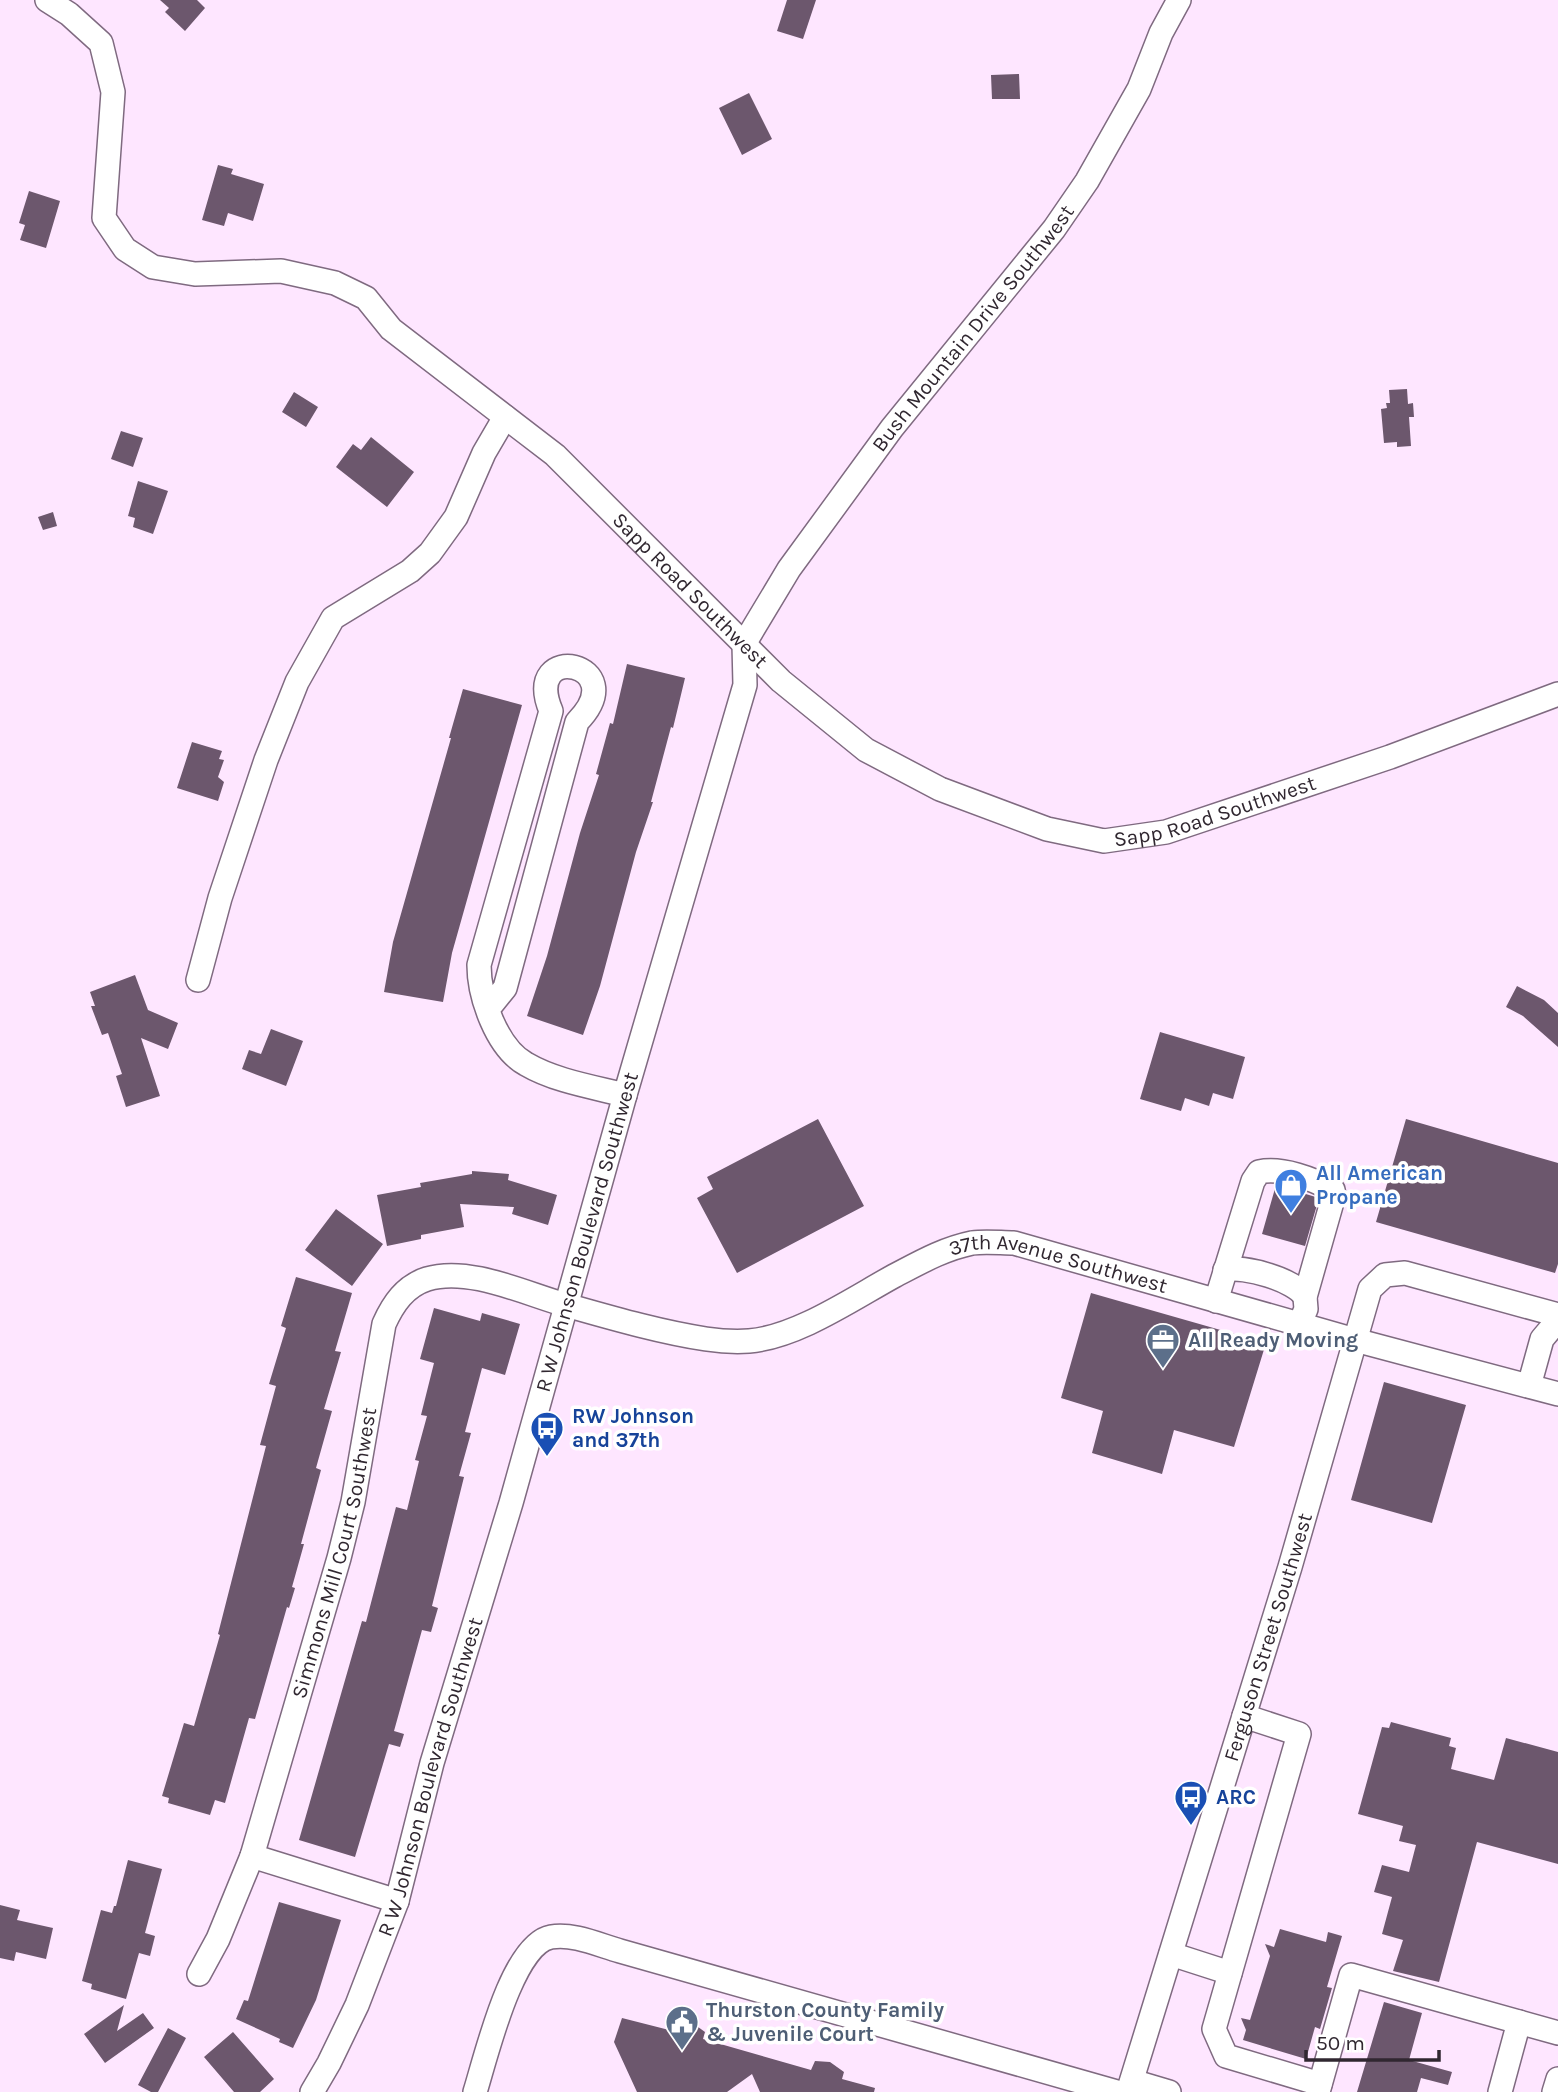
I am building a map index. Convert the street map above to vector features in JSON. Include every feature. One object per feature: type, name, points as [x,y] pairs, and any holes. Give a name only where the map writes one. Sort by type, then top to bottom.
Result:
[{"type":"street","name":"Sapp Road Southwest","points":[[47,0],[69,14],[100,43],[113,92],[104,218],[125,248],[153,267],[195,274],[281,271],[335,283],[366,298],[391,329],[555,455],[781,681],[866,750],[940,789],[1047,829],[1104,841],[1166,832],[1390,757],[1558,694]]},
{"type":"street","name":"Bush Mountain Drive Southwest","points":[[744,644],[789,569],[892,428],[1054,229],[1087,181],[1139,89],[1161,33],[1179,0]]},
{"type":"street","points":[[198,979],[220,898],[261,772],[297,682],[333,618],[410,571],[430,553],[456,517],[484,453],[505,417]]},
{"type":"street","name":"R W Johnson Boulevard Southwest","points":[[312,2092],[358,2005],[397,1901],[432,1763],[511,1503],[625,1096],[745,685],[744,644]]},
{"type":"street","points":[[488,1009],[505,988],[578,722],[591,707],[595,695],[593,682],[581,668],[556,668],[550,673],[545,698],[551,711],[479,965],[479,984],[488,1009],[504,1040],[525,1064],[625,1096]]},
{"type":"street","points":[[1216,1301],[1253,1181],[1259,1172],[1268,1170],[1315,1180],[1333,1190],[1334,1195],[1300,1323]]},
{"type":"street","name":"37th Avenue Southwest","points":[[567,1306],[705,1339],[750,1341],[792,1329],[814,1319],[940,1252],[972,1243],[1014,1243],[1355,1340],[1558,1394]]},
{"type":"street","points":[[1225,1270],[1239,1269],[1289,1282],[1301,1290],[1305,1297]]},
{"type":"street","name":"Ferguson Street Southwest","points":[[1126,2088],[1171,1955],[1290,1567],[1370,1289],[1385,1275],[1405,1273],[1558,1317]]},
{"type":"street","name":"Simmons Mill Court Southwest","points":[[199,1974],[218,1939],[252,1856],[339,1558],[363,1449],[384,1324],[395,1301],[408,1289],[427,1279],[458,1276],[490,1282],[567,1306]]},
{"type":"street","points":[[1529,1385],[1542,1339],[1558,1317]]},
{"type":"street","points":[[1244,1716],[1299,1734],[1214,2029],[1226,2056],[1319,2088],[1351,1975],[1558,2033]]},
{"type":"street","points":[[252,1856],[397,1901]]},
{"type":"street","points":[[475,2092],[510,1984],[536,1945],[550,1937],[570,1938],[620,1951],[1126,2088],[1169,2092]]},
{"type":"street","points":[[1171,1955],[1230,1973]]},
{"type":"street","points":[[1500,2092],[1519,2022]]},
{"type":"street","points":[[1554,2092],[1558,2079]]},
{"type":"building","points":[[160,0],[197,0],[205,8],[185,31],[165,12],[169,8]]},
{"type":"building","points":[[787,0],[816,0],[803,39],[777,31]]},
{"type":"building","points":[[1019,74],[1020,99],[992,99],[991,75]]},
{"type":"building","points":[[749,93],[772,139],[742,155],[719,108]]},
{"type":"building","points":[[218,165],[233,169],[231,174],[264,184],[253,221],[228,213],[224,226],[202,220]]},
{"type":"building","points":[[29,191],[60,201],[46,248],[20,240],[25,225],[19,223]]},
{"type":"building","points":[[1407,389],[1408,404],[1413,403],[1414,417],[1409,417],[1411,446],[1397,447],[1397,442],[1384,443],[1381,409],[1387,408],[1386,403],[1390,403],[1389,390]]},
{"type":"building","points":[[294,392],[318,407],[306,427],[282,412]]},
{"type":"building","points":[[121,431],[143,438],[133,467],[111,459]]},
{"type":"building","points":[[371,437],[414,472],[387,507],[336,467],[353,444],[361,450]]},
{"type":"building","points":[[138,481],[168,491],[153,534],[133,527],[135,518],[128,516]]},
{"type":"building","points":[[53,512],[57,526],[43,530],[38,517]]},
{"type":"building","points":[[627,664],[685,678],[653,802],[636,852],[600,986],[583,1035],[527,1016],[599,775],[596,774],[610,723],[613,724]]},
{"type":"building","points":[[463,689],[522,705],[452,953],[443,1002],[384,992],[393,942]]},
{"type":"building","points":[[192,742],[222,751],[219,759],[224,760],[218,777],[224,782],[218,801],[177,788]]},
{"type":"building","points":[[135,975],[148,1010],[178,1023],[168,1049],[141,1038],[160,1096],[126,1107],[116,1076],[122,1074],[108,1033],[102,1035],[91,1006],[95,1006],[90,992]]},
{"type":"building","points":[[1517,986],[1544,1000],[1558,1013],[1558,1047],[1523,1016],[1506,1007]]},
{"type":"building","points":[[271,1029],[303,1041],[286,1086],[242,1069],[249,1050],[261,1054]]},
{"type":"building","points":[[1160,1032],[1245,1057],[1233,1099],[1213,1093],[1209,1106],[1185,1098],[1181,1111],[1140,1099]]},
{"type":"building","points":[[818,1119],[864,1206],[737,1273],[697,1198],[713,1189],[707,1177]]},
{"type":"building","points":[[1406,1119],[1558,1163],[1558,1264],[1555,1273],[1376,1222]]},
{"type":"building","points":[[472,1171],[509,1174],[508,1180],[557,1195],[548,1225],[512,1214],[514,1207],[460,1204],[464,1227],[421,1235],[421,1239],[387,1246],[377,1195],[421,1187],[420,1183],[472,1174]]},
{"type":"building","name":"All American Propane","points":[[1276,1185],[1319,1198],[1305,1246],[1262,1234]]},
{"type":"building","points":[[336,1209],[383,1244],[352,1286],[305,1250]]},
{"type":"building","points":[[296,1277],[352,1293],[335,1351],[341,1352],[324,1409],[332,1411],[316,1468],[321,1470],[301,1544],[304,1544],[292,1587],[295,1588],[289,1608],[287,1607],[255,1719],[249,1718],[225,1803],[215,1800],[210,1815],[168,1803],[169,1798],[162,1796],[184,1723],[194,1726],[220,1635],[218,1634],[266,1446],[260,1445],[276,1386],[269,1384],[286,1328],[281,1326]]},
{"type":"building","name":"All Ready Moving","points":[[1091,1293],[1266,1343],[1234,1447],[1174,1430],[1162,1474],[1092,1453],[1103,1411],[1061,1398]]},
{"type":"building","points":[[434,1308],[480,1321],[482,1313],[520,1324],[505,1375],[482,1368],[465,1432],[471,1433],[459,1476],[464,1477],[432,1606],[438,1608],[431,1632],[422,1630],[394,1731],[404,1734],[400,1747],[389,1744],[355,1857],[299,1840],[362,1621],[366,1622],[396,1507],[407,1510],[419,1461],[415,1460],[427,1416],[421,1415],[434,1363],[420,1359]]},
{"type":"building","points":[[1384,1382],[1466,1405],[1432,1523],[1351,1500]]},
{"type":"building","points":[[1391,1722],[1451,1738],[1449,1746],[1456,1748],[1451,1769],[1494,1780],[1506,1738],[1558,1752],[1558,1864],[1477,1842],[1439,1982],[1393,1971],[1403,1940],[1382,1934],[1392,1897],[1374,1892],[1382,1865],[1409,1872],[1416,1845],[1399,1841],[1403,1826],[1358,1814],[1382,1727],[1389,1728]]},
{"type":"building","points":[[128,1860],[162,1869],[145,1933],[155,1936],[150,1956],[139,1953],[126,1999],[91,1989],[92,1984],[82,1981],[101,1910],[112,1913],[116,1906]]},
{"type":"building","points":[[279,1902],[341,1920],[316,2000],[293,2048],[279,2042],[280,2039],[236,2019],[244,2000],[248,2001]]},
{"type":"building","points":[[0,1905],[20,1910],[17,1920],[53,1928],[46,1959],[16,1952],[14,1961],[0,1958]]},
{"type":"building","points":[[1280,1929],[1326,1942],[1328,1932],[1342,1936],[1327,1987],[1332,1988],[1320,2029],[1315,2027],[1306,2059],[1243,2040],[1246,2030],[1241,2018],[1250,2020],[1270,1956],[1265,1944],[1274,1947]]},
{"type":"building","points":[[1384,2002],[1422,2013],[1409,2060],[1452,2072],[1448,2085],[1421,2078],[1417,2092],[1357,2092]]},
{"type":"building","points":[[124,2005],[117,2031],[143,2013],[154,2028],[105,2063],[84,2034]]},
{"type":"building","name":"Thurston County Family & Juvenile Court","points":[[622,2018],[673,2031],[676,2022],[694,2024],[705,2032],[703,2039],[811,2070],[815,2061],[830,2062],[844,2072],[842,2079],[875,2088],[874,2092],[760,2092],[752,2074],[727,2092],[637,2092],[614,2042]]},
{"type":"building","points":[[168,2028],[186,2038],[158,2092],[151,2092],[138,2085]]},
{"type":"building","points":[[233,2032],[274,2079],[260,2092],[234,2092],[204,2057]]},
{"type":"place","name":"All American Propane","points":[[1291,1215]]},
{"type":"place","name":"All Ready Moving","points":[[1163,1370]]},
{"type":"place","name":"RW Johnson and 37th","points":[[547,1458]]},
{"type":"place","name":"ARC","points":[[1191,1827]]},
{"type":"place","name":"Thurston County Family & Juvenile Court","points":[[682,2052]]}]
